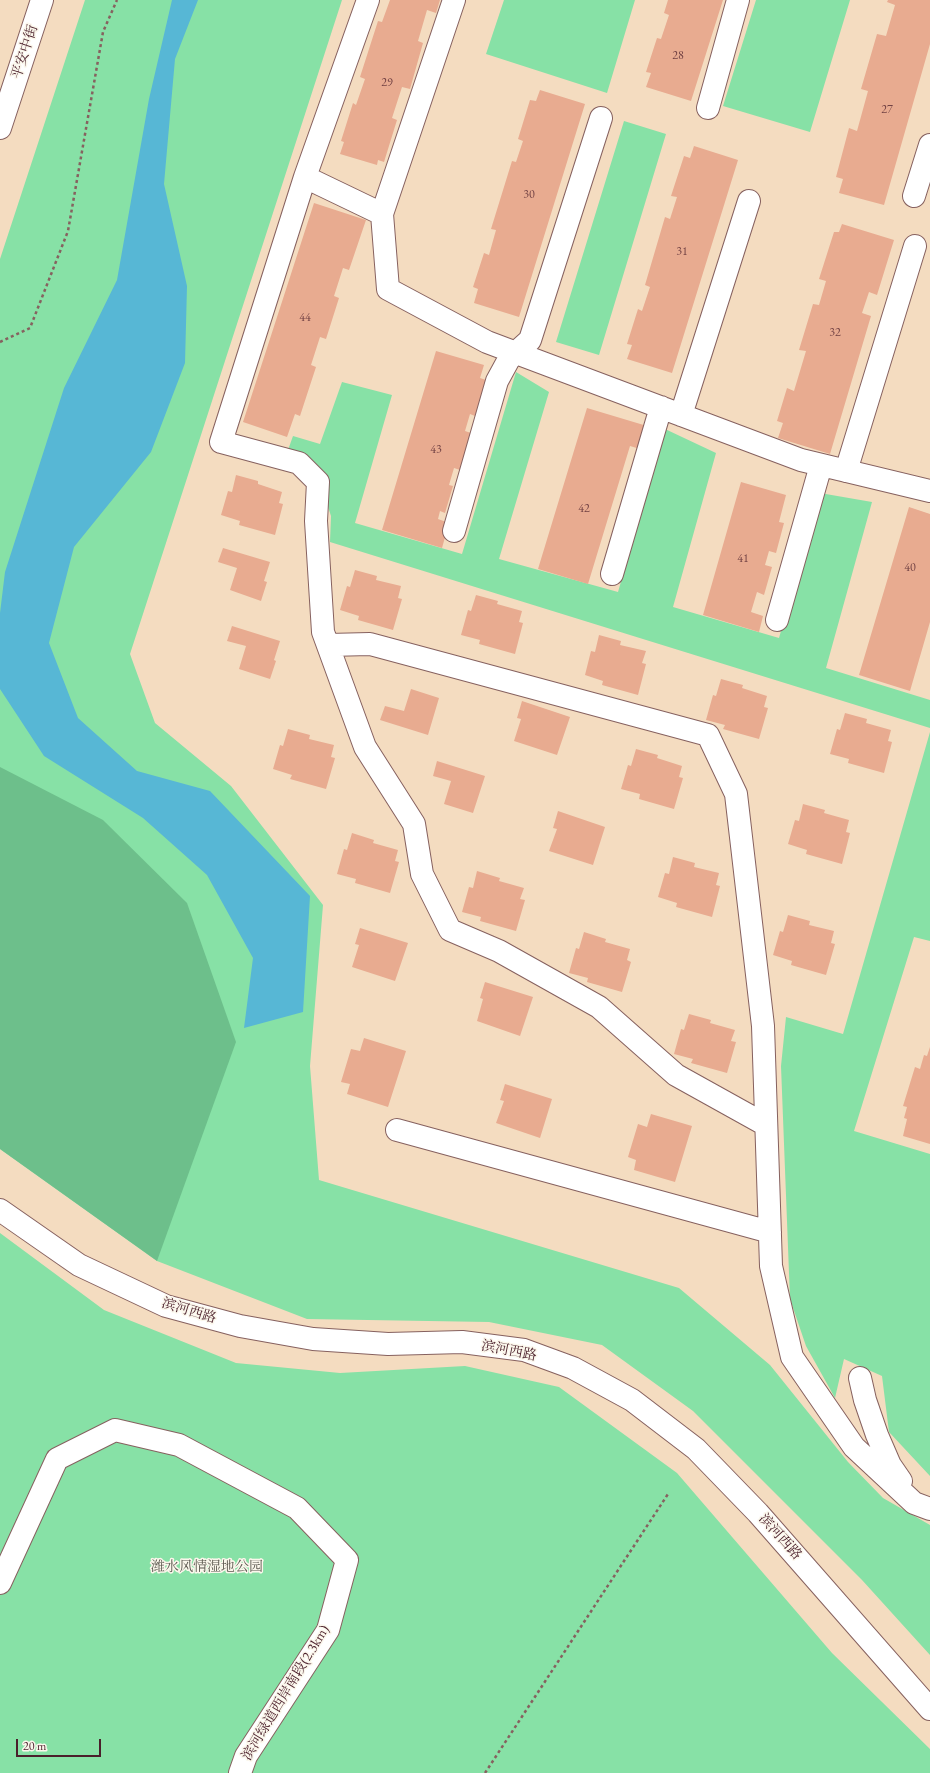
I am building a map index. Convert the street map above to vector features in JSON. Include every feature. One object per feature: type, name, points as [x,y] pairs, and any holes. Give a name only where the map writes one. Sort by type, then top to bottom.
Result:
[{"type":"street","name":"平安中街","points":[[0,128],[42,0]]},
{"type":"street","points":[[368,0],[305,176],[221,442],[298,463],[318,482],[316,529],[323,632],[366,747],[414,824],[422,874],[450,930],[499,950],[599,1007],[676,1075],[766,1125]]},
{"type":"street","points":[[454,0],[382,214],[388,289],[487,342],[801,460],[930,491]]},
{"type":"street","points":[[708,108],[738,0]]},
{"type":"street","points":[[454,531],[497,381],[509,359],[530,340],[601,118]]},
{"type":"street","points":[[914,196],[930,145]]},
{"type":"street","points":[[305,176],[382,214]]},
{"type":"street","points":[[681,415],[749,200]]},
{"type":"street","points":[[846,471],[915,246]]},
{"type":"street","points":[[612,574],[661,407]]},
{"type":"street","points":[[777,620],[821,465]]},
{"type":"street","points":[[328,645],[370,644],[708,735],[736,794],[763,1026],[771,1266],[792,1357],[854,1447],[922,1506]]},
{"type":"street","points":[[397,1130],[770,1232]]},
{"type":"street","name":"滨河西路","points":[[0,1210],[79,1265],[166,1306],[240,1326],[313,1340],[388,1344],[462,1342],[524,1350],[573,1368],[632,1400],[696,1449],[789,1547],[930,1709]]},
{"type":"street","points":[[860,1378],[865,1400],[877,1435],[890,1465],[922,1506]]},
{"type":"street","name":"滨河绿道西岸南段(2.3km)","points":[[0,1583],[57,1459],[115,1430],[179,1445],[297,1508],[347,1560],[328,1630],[246,1756],[240,1773]]},
{"type":"path","points":[[0,342],[30,328],[68,231],[103,32],[117,0]]},
{"type":"path","points":[[485,1773],[668,1494]]},
{"type":"green space","points":[[85,0],[342,0],[130,654],[155,723],[231,786],[323,905],[310,1066],[319,1180],[679,1288],[770,1365],[848,1462],[883,1498],[930,1525],[930,1655],[862,1580],[693,1411],[602,1345],[489,1322],[307,1319],[157,1261],[0,1149],[0,259]]},
{"type":"green space","points":[[504,0],[635,0],[607,93],[486,54]]},
{"type":"green space","points":[[756,0],[850,0],[810,132],[723,106]]},
{"type":"green space","points":[[624,121],[666,134],[599,355],[556,342]]},
{"type":"green space","points":[[516,372],[549,392],[499,559],[618,592],[665,429],[716,453],[673,607],[779,638],[820,493],[872,502],[826,668],[930,700],[930,728],[330,542],[331,516],[313,461],[288,450],[293,436],[320,444],[342,382],[392,395],[355,523],[462,554]]},
{"type":"green space","points":[[930,732],[930,941],[914,937],[854,1131],[930,1154],[930,1476],[889,1432],[882,1376],[844,1359],[835,1398],[806,1346],[790,1299],[781,1066],[786,1017],[843,1034]]},
{"type":"green space","points":[[0,767],[103,820],[187,903],[236,1042],[157,1261],[0,1149]]},
{"type":"green space","name":"潍水风情湿地公园","points":[[0,1233],[104,1310],[236,1363],[340,1373],[465,1366],[559,1387],[677,1473],[832,1653],[930,1749],[930,1773],[0,1773]]},
{"type":"water","points":[[172,0],[198,0],[175,59],[164,184],[187,286],[185,363],[151,452],[74,547],[49,643],[78,718],[137,771],[210,791],[310,896],[303,1012],[244,1028],[253,958],[207,875],[143,818],[44,756],[0,689],[0,613],[5,572],[64,388],[117,280],[149,99]]},
{"type":"building","points":[[390,0],[440,0],[436,13],[427,10],[418,41],[423,43],[410,89],[402,87],[392,118],[397,120],[384,162],[378,160],[377,165],[340,154],[344,142],[341,141],[353,103],[356,105],[365,79],[360,77],[378,21],[382,22]]},
{"type":"building","points":[[668,0],[723,0],[691,101],[646,87],[651,73],[646,72],[657,38],[661,39],[669,15],[664,13]]},
{"type":"building","points":[[888,0],[930,0],[930,44],[884,205],[839,193],[843,179],[836,177],[849,128],[857,131],[868,91],[861,89],[877,34],[886,36],[895,5],[887,2]]},
{"type":"building","points":[[540,90],[585,104],[519,317],[474,303],[478,289],[473,287],[484,253],[489,255],[496,230],[491,229],[512,161],[516,162],[523,141],[518,139],[530,100],[536,101]]},
{"type":"building","points":[[694,146],[738,160],[672,373],[627,359],[632,345],[627,344],[638,309],[642,311],[650,287],[645,285],[665,217],[670,219],[677,197],[671,196],[684,156],[690,158]]},
{"type":"building","points":[[314,203],[366,220],[349,270],[343,268],[334,296],[339,298],[326,339],[320,337],[311,365],[316,367],[300,416],[295,414],[287,437],[243,422]]},
{"type":"building","points":[[842,224],[894,240],[877,295],[869,292],[862,313],[871,316],[830,454],[778,438],[783,423],[777,421],[787,388],[794,391],[806,351],[799,350],[813,304],[819,305],[826,281],[819,279],[834,232],[839,232]]},
{"type":"building","points":[[436,351],[484,365],[480,378],[486,380],[475,416],[470,414],[465,431],[471,433],[460,470],[454,468],[449,485],[453,486],[445,513],[440,511],[438,519],[449,523],[442,548],[382,530]]},
{"type":"building","points":[[587,408],[647,426],[640,449],[630,446],[588,584],[538,569]]},
{"type":"building","points":[[236,475],[258,481],[258,484],[282,492],[279,503],[283,504],[275,535],[239,525],[240,521],[221,515],[228,491],[232,492]]},
{"type":"building","points":[[741,482],[786,495],[779,522],[784,523],[776,553],[769,551],[765,565],[772,567],[764,595],[757,592],[751,612],[763,616],[759,632],[703,615]]},
{"type":"building","points":[[909,507],[930,514],[930,622],[910,691],[859,675]]},
{"type":"building","points":[[223,548],[270,562],[264,581],[267,582],[261,601],[230,590],[237,568],[218,562]]},
{"type":"building","points":[[355,570],[377,576],[376,580],[401,586],[398,598],[402,599],[393,630],[358,620],[359,616],[340,610],[347,586],[350,587]]},
{"type":"building","points":[[476,595],[498,601],[497,604],[522,611],[519,622],[523,623],[515,654],[479,644],[480,640],[461,635],[468,610],[471,611]]},
{"type":"building","points":[[232,626],[280,641],[274,660],[276,661],[270,679],[239,669],[246,646],[227,641]]},
{"type":"building","points":[[599,635],[621,641],[620,645],[646,651],[642,663],[646,664],[638,695],[602,685],[603,681],[585,675],[591,651],[595,652]]},
{"type":"building","points":[[721,679],[743,685],[742,688],[767,696],[764,707],[768,708],[759,739],[723,729],[725,725],[706,720],[713,695],[716,696]]},
{"type":"building","points":[[411,689],[439,698],[428,735],[380,720],[385,706],[404,711]]},
{"type":"building","points":[[522,701],[570,717],[557,755],[514,741],[521,719],[517,718]]},
{"type":"building","points":[[845,713],[867,719],[866,723],[891,730],[888,741],[892,742],[884,773],[848,763],[849,759],[830,754],[837,729],[840,730]]},
{"type":"building","points":[[288,729],[310,735],[309,739],[334,745],[331,757],[335,758],[326,789],[290,779],[292,775],[273,769],[280,745],[283,746]]},
{"type":"building","points":[[636,749],[658,755],[657,758],[682,766],[679,777],[683,778],[674,809],[639,799],[640,794],[621,789],[628,765],[631,766]]},
{"type":"building","points":[[437,761],[485,776],[473,813],[444,804],[451,781],[433,776]]},
{"type":"building","points":[[803,804],[825,810],[824,813],[849,820],[846,832],[850,833],[842,864],[806,854],[807,850],[788,844],[795,820],[799,821]]},
{"type":"building","points":[[558,811],[605,827],[593,865],[549,851],[557,829],[553,828]]},
{"type":"building","points":[[352,833],[374,840],[373,843],[398,850],[395,861],[399,862],[390,893],[355,883],[356,879],[337,874],[344,849],[347,850]]},
{"type":"building","points":[[673,857],[695,863],[694,867],[719,873],[716,885],[720,886],[712,917],[676,907],[677,903],[658,897],[665,873],[669,874]]},
{"type":"building","points":[[477,871],[500,878],[499,881],[524,888],[520,899],[525,900],[516,931],[480,921],[481,917],[462,912],[469,887],[473,888]]},
{"type":"building","points":[[788,915],[810,921],[809,925],[834,931],[831,943],[835,944],[826,975],[791,965],[792,961],[773,955],[780,931],[783,932]]},
{"type":"building","points":[[360,928],[408,943],[395,981],[352,967],[359,945],[355,944]]},
{"type":"building","points":[[584,932],[606,939],[605,942],[630,949],[627,960],[631,962],[622,992],[587,982],[588,978],[569,973],[576,948],[579,949]]},
{"type":"building","points":[[485,982],[533,997],[520,1036],[477,1021],[483,999],[480,998]]},
{"type":"building","points":[[689,1014],[711,1020],[710,1023],[735,1030],[731,1041],[736,1042],[727,1073],[691,1063],[693,1059],[674,1054],[681,1029],[684,1030]]},
{"type":"building","points":[[364,1038],[406,1051],[388,1107],[347,1094],[350,1084],[341,1082],[351,1049],[360,1051]]},
{"type":"building","points":[[930,1047],[930,1144],[903,1136],[907,1119],[904,1118],[907,1107],[903,1106],[915,1067],[920,1069],[924,1055],[927,1056]]},
{"type":"building","points":[[505,1084],[552,1099],[540,1138],[496,1123],[504,1101],[500,1100]]},
{"type":"building","points":[[651,1114],[692,1126],[675,1182],[634,1170],[636,1160],[628,1157],[638,1124],[647,1127]]}]
